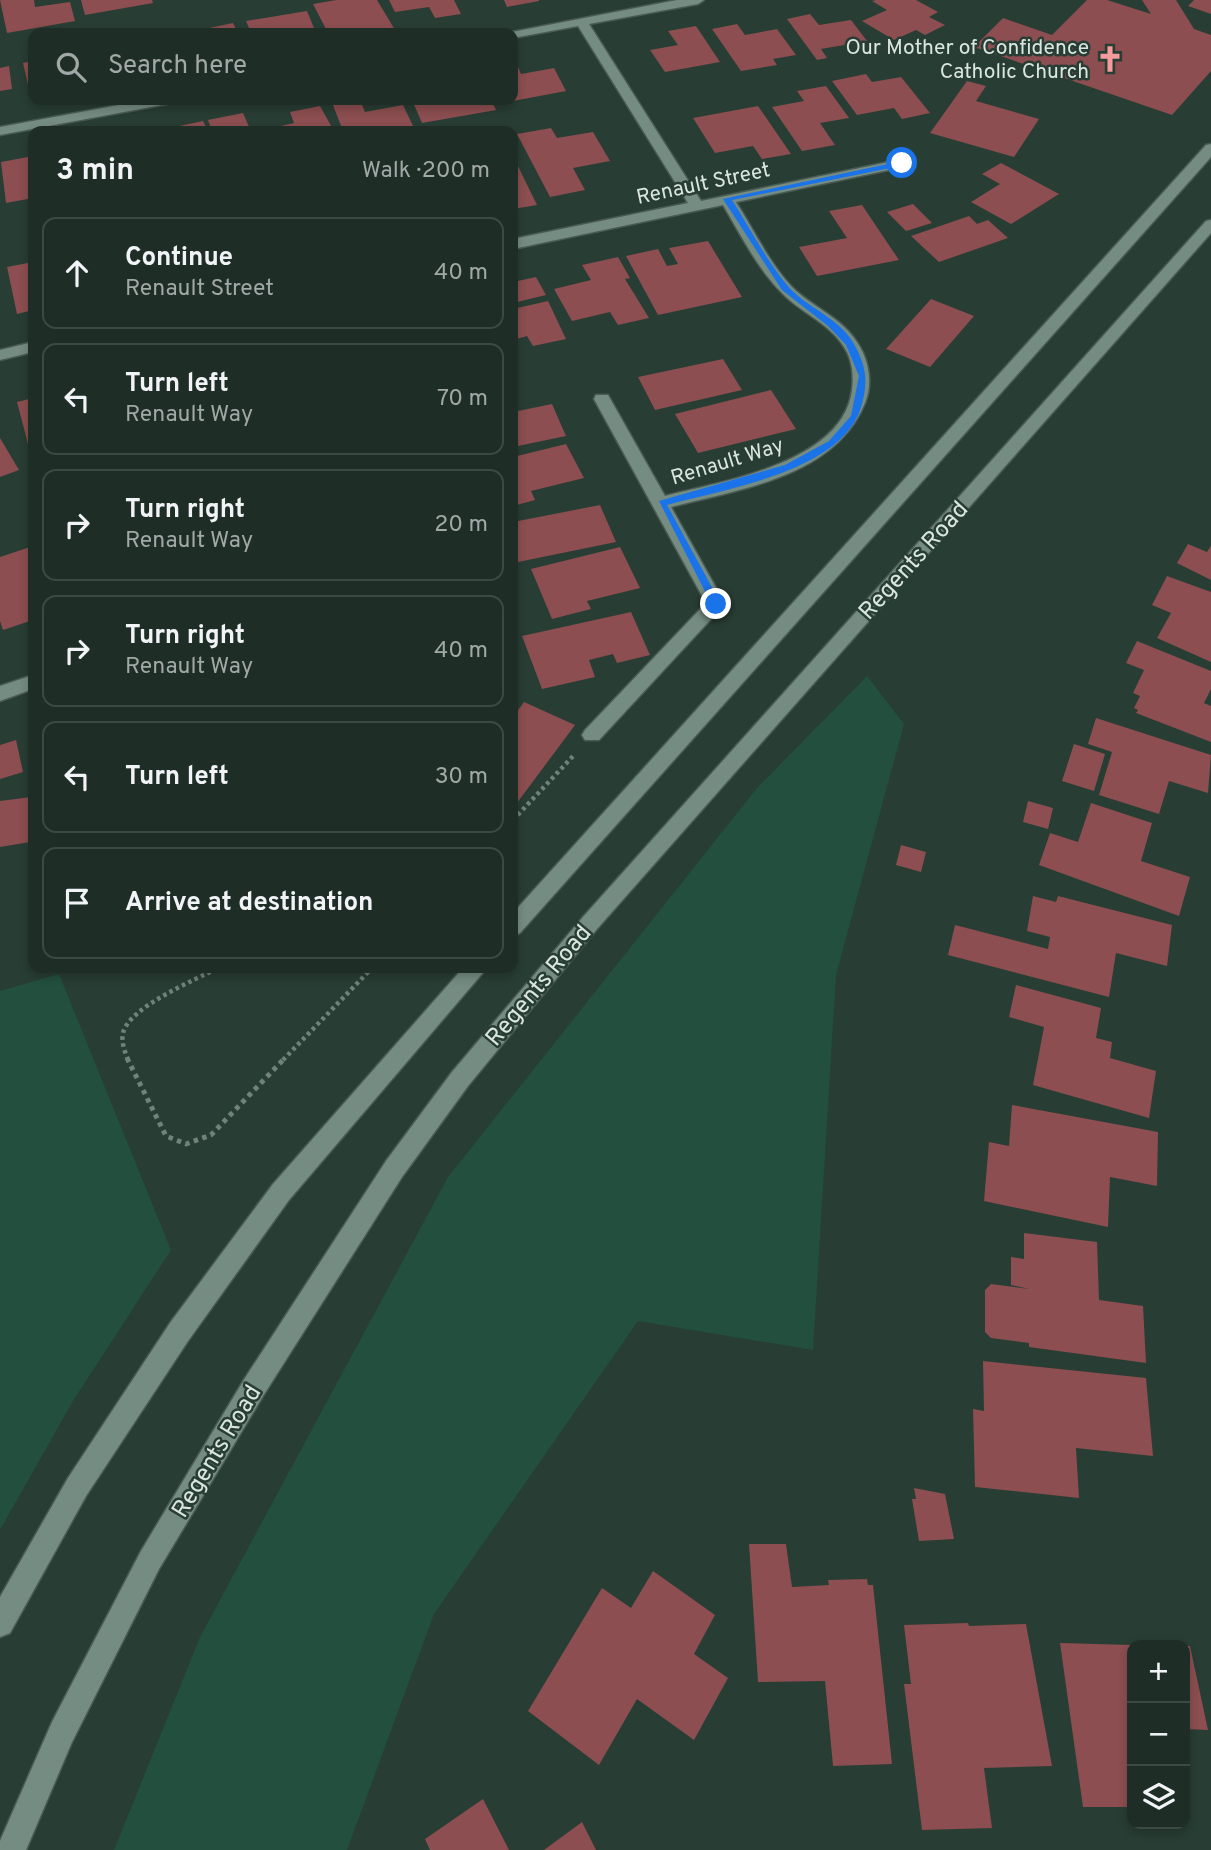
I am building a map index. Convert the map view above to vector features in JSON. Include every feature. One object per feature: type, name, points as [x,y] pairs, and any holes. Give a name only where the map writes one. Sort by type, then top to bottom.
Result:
[{"type":"main road","points":[[518,33],[698,0]]},
{"type":"main road","points":[[581,22],[696,205]]},
{"type":"main road","points":[[0,131],[140,105]]},
{"type":"main road","points":[[518,921],[1211,148]]},
{"type":"main road","name":"Renault Street","points":[[518,243],[902,163]]},
{"type":"main road","name":"Renault Way","points":[[662,503],[788,467],[832,443],[855,416],[864,376],[850,344],[831,324],[785,288],[727,199]]},
{"type":"main road","name":"Regents Road","points":[[11,1850],[62,1732],[150,1560],[254,1387],[394,1169],[460,1079],[590,923],[1211,224]]},
{"type":"main road","points":[[0,355],[28,348]]},
{"type":"main road","points":[[592,735],[716,604],[602,399]]},
{"type":"main road","points":[[0,694],[28,684]]},
{"type":"main road","points":[[0,1623],[76,1487],[179,1332],[281,1192],[329,1133],[472,973]]},
{"type":"path","points":[[518,815],[592,735]]},
{"type":"path","points":[[209,973],[136,1014],[123,1031],[122,1048],[166,1136],[186,1144],[211,1135],[367,973]]},
{"type":"green space","points":[[867,676],[904,724],[836,975],[813,1350],[638,1321],[434,1614],[347,1850],[114,1850],[200,1637],[448,1177],[757,788]]},
{"type":"green space","points":[[59,974],[171,1250],[73,1401],[0,1530],[0,991]]},
{"type":"building","points":[[0,0],[34,0],[35,7],[70,2],[75,21],[7,33]]},
{"type":"building","points":[[81,0],[152,0],[153,3],[85,15]]},
{"type":"building","points":[[336,0],[377,0],[394,28],[325,28],[313,4]]},
{"type":"building","points":[[389,0],[454,0],[461,14],[435,18],[429,7],[395,12]]},
{"type":"building","points":[[504,0],[539,0],[539,1],[507,7]]},
{"type":"building","points":[[916,0],[938,12],[929,17],[945,25],[925,35],[916,30],[894,40],[862,21],[887,10],[872,1]]},
{"type":"building","name":"Our Mother of Confidence Catholic Church","points":[[1087,0],[1107,0],[1151,14],[1142,0],[1176,0],[1194,29],[1211,35],[1211,71],[1172,115],[974,47],[1003,18],[1052,35]]},
{"type":"building","points":[[1194,0],[1211,0],[1211,14],[1188,6]]},
{"type":"building","points":[[307,11],[314,28],[249,28],[246,21]]},
{"type":"building","points":[[810,14],[819,25],[851,20],[867,41],[821,49],[827,58],[817,60],[787,19]]},
{"type":"building","points":[[233,23],[236,28],[209,28]]},
{"type":"building","points":[[737,24],[745,35],[777,29],[796,55],[773,59],[777,65],[741,71],[712,29]]},
{"type":"building","points":[[696,26],[720,62],[665,72],[650,50],[678,45],[668,31]]},
{"type":"building","points":[[28,62],[28,84],[23,63]]},
{"type":"building","points":[[9,66],[12,89],[0,91],[0,68]]},
{"type":"building","points":[[518,67],[521,74],[554,68],[566,91],[518,100]]},
{"type":"building","points":[[866,74],[872,82],[901,77],[930,113],[902,119],[894,108],[857,115],[832,81]]},
{"type":"building","points":[[967,81],[986,86],[976,101],[1039,119],[1014,157],[930,133]]},
{"type":"building","points":[[826,86],[849,118],[820,123],[835,145],[802,151],[772,107],[804,101],[797,91]]},
{"type":"building","points":[[333,105],[362,105],[365,112],[403,105],[413,126],[341,126]]},
{"type":"building","points":[[414,105],[494,105],[496,110],[422,123]]},
{"type":"building","points":[[320,106],[331,126],[281,126],[294,123],[290,112]]},
{"type":"building","points":[[758,106],[791,154],[762,159],[753,146],[715,153],[693,118]]},
{"type":"building","points":[[243,113],[249,126],[210,126],[208,120]]},
{"type":"building","points":[[203,121],[206,126],[179,126]]},
{"type":"building","points":[[551,128],[557,138],[593,132],[610,161],[573,168],[585,190],[550,197],[518,134]]},
{"type":"building","points":[[28,157],[28,199],[6,203],[1,162]]},
{"type":"building","points":[[1001,163],[1059,194],[1011,224],[971,202],[1000,184],[982,174]]},
{"type":"building","points":[[518,166],[537,205],[518,208]]},
{"type":"building","points":[[913,204],[932,223],[906,231],[887,212]]},
{"type":"building","points":[[862,205],[899,260],[817,276],[799,247],[847,238],[829,211]]},
{"type":"building","points":[[969,216],[977,224],[988,220],[1008,238],[939,262],[911,236]]},
{"type":"building","points":[[708,241],[742,297],[658,315],[626,256],[658,249],[667,266],[678,264],[669,248]]},
{"type":"building","points":[[618,257],[630,278],[625,279],[649,318],[618,325],[610,312],[572,321],[554,289],[591,280],[582,265]]},
{"type":"building","points":[[28,263],[28,311],[17,314],[7,267]]},
{"type":"building","points":[[536,277],[546,295],[518,302],[518,281]]},
{"type":"building","points":[[931,299],[974,316],[930,367],[886,349]]},
{"type":"building","points":[[548,301],[566,339],[533,346],[527,336],[518,339],[518,308]]},
{"type":"building","points":[[723,359],[742,390],[655,410],[638,377]]},
{"type":"building","points":[[771,390],[796,429],[698,453],[675,414]]},
{"type":"building","points":[[28,399],[28,444],[17,402]]},
{"type":"building","points":[[552,404],[566,436],[518,446],[518,411]]},
{"type":"building","points":[[0,438],[19,470],[0,477]]},
{"type":"building","points":[[566,444],[584,478],[531,491],[535,500],[518,505],[518,456]]},
{"type":"building","points":[[600,505],[616,542],[518,562],[518,521]]},
{"type":"building","points":[[1188,544],[1207,552],[1211,546],[1211,580],[1177,563]]},
{"type":"building","points":[[620,547],[640,588],[587,601],[591,609],[552,619],[531,569]]},
{"type":"building","points":[[28,548],[28,622],[3,630],[0,621],[0,557]]},
{"type":"building","points":[[1167,576],[1211,592],[1211,662],[1157,638],[1171,613],[1152,605]]},
{"type":"building","points":[[631,612],[650,655],[617,663],[613,654],[589,660],[595,677],[542,689],[522,636]]},
{"type":"building","points":[[1137,641],[1211,671],[1211,689],[1204,703],[1211,706],[1211,742],[1136,713],[1138,710],[1134,708],[1140,696],[1133,693],[1144,670],[1126,663]]},
{"type":"building","points":[[524,702],[575,725],[518,802],[518,710]]},
{"type":"building","points":[[1096,718],[1211,755],[1208,793],[1169,781],[1159,814],[1099,795],[1112,752],[1088,744]]},
{"type":"building","points":[[16,740],[23,772],[0,779],[0,745]]},
{"type":"building","points":[[1074,744],[1105,754],[1094,791],[1062,781]]},
{"type":"building","points":[[28,797],[28,842],[0,847],[0,801]]},
{"type":"building","points":[[1028,801],[1053,808],[1048,829],[1023,822]]},
{"type":"building","points":[[1091,803],[1152,823],[1141,861],[1190,877],[1179,916],[1039,865],[1050,833],[1078,842]]},
{"type":"building","points":[[901,845],[926,852],[921,872],[896,865]]},
{"type":"building","points":[[1033,896],[1056,902],[1058,896],[1172,925],[1167,966],[1116,953],[1109,997],[948,955],[955,925],[1048,949],[1050,937],[1027,931]]},
{"type":"building","points":[[1016,985],[1101,1008],[1096,1038],[1112,1042],[1110,1058],[1156,1071],[1149,1118],[1033,1085],[1044,1027],[1009,1017]]},
{"type":"building","points":[[1012,1105],[1158,1132],[1157,1186],[1110,1177],[1108,1227],[984,1201],[989,1142],[1009,1146]]},
{"type":"building","points":[[1024,1233],[1097,1242],[1099,1300],[1143,1306],[1146,1363],[1029,1347],[1029,1343],[991,1338],[985,1332],[985,1290],[991,1284],[1029,1289],[1011,1285],[1011,1257],[1024,1259]]},
{"type":"building","points":[[983,1361],[1146,1378],[1153,1456],[1076,1448],[1079,1498],[975,1487],[973,1409],[984,1411]]},
{"type":"building","points":[[914,1488],[945,1494],[954,1539],[919,1541],[912,1499],[916,1499]]},
{"type":"building","points":[[749,1544],[786,1544],[792,1587],[829,1585],[828,1580],[867,1579],[868,1585],[873,1585],[892,1764],[833,1766],[825,1681],[758,1682]]},
{"type":"building","points":[[653,1571],[715,1615],[694,1654],[728,1678],[694,1740],[637,1699],[599,1765],[528,1711],[602,1588],[631,1608]]},
{"type":"building","points":[[968,1623],[969,1626],[1026,1624],[1052,1766],[984,1768],[992,1828],[922,1830],[904,1684],[911,1684],[904,1625]]},
{"type":"building","points":[[1060,1643],[1127,1645],[1127,1807],[1083,1807]]},
{"type":"building","points":[[1190,1646],[1208,1730],[1190,1729]]},
{"type":"building","points":[[483,1799],[509,1850],[430,1850],[425,1839]]},
{"type":"building","points":[[582,1822],[596,1850],[544,1850]]},
{"type":"place","name":"Our Mother of Confidence Catholic Church","points":[[1110,59]]},
{"type":"route","points":[[716,604],[662,503],[788,467],[832,443],[855,416],[864,376],[850,344],[831,324],[785,288],[727,199],[902,163]]}]
